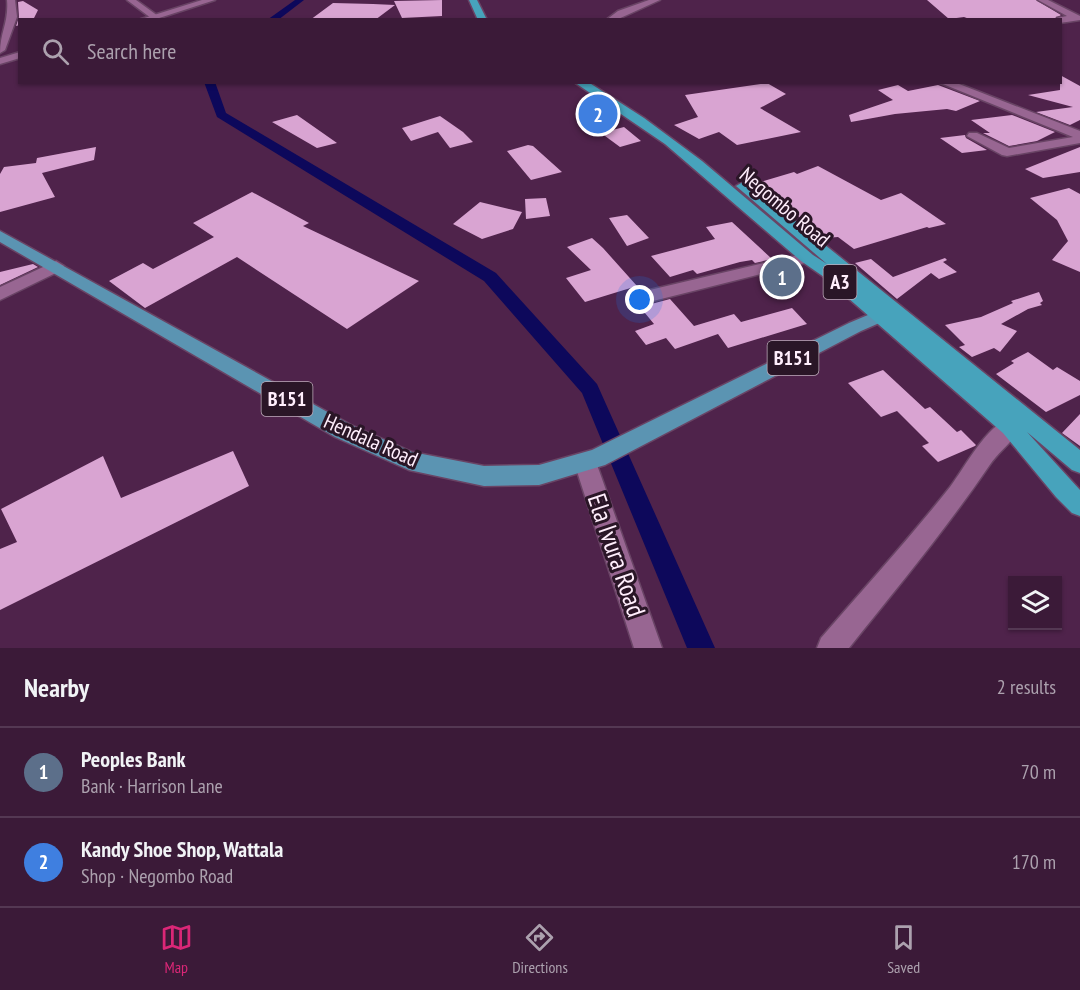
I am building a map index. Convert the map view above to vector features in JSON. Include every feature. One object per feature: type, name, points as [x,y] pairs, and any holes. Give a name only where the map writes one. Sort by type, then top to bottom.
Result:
[{"type":"highway","points":[[473,0],[482,18]]},
{"type":"highway","name":"Negombo Road","points":[[582,84],[648,125],[679,148],[807,258],[888,312],[1010,427],[1064,490],[1080,505]]},
{"type":"highway","name":"Negombo Road","points":[[597,84],[651,116],[695,147],[888,312],[1080,463]]},
{"type":"main road","name":"Hendala Road","points":[[0,236],[343,431],[409,461],[484,476],[539,475],[591,460],[888,312]]},
{"type":"street","points":[[0,50],[13,17],[11,0]]},
{"type":"street","points":[[131,0],[154,16]]},
{"type":"street","points":[[148,18],[211,0]]},
{"type":"street","points":[[612,18],[620,10],[643,6],[656,0]]},
{"type":"street","points":[[1042,0],[1077,18],[1062,20]]},
{"type":"street","points":[[0,19],[13,17]]},
{"type":"street","points":[[0,61],[18,56]]},
{"type":"street","points":[[948,84],[1080,137]]},
{"type":"street","points":[[973,136],[1007,152],[1080,137]]},
{"type":"street","points":[[637,299],[807,258]]},
{"type":"street","points":[[0,294],[56,266]]},
{"type":"street","points":[[831,648],[958,494],[983,457],[1010,427]]},
{"type":"street","name":"Ela Ivura Road","points":[[591,460],[648,648]]},
{"type":"building","points":[[442,0],[442,16],[402,18],[394,1]]},
{"type":"building","points":[[927,0],[1036,0],[1061,15],[1056,18],[948,18]]},
{"type":"building","points":[[23,1],[38,10],[34,18],[19,18],[18,2]]},
{"type":"building","points":[[333,3],[395,5],[378,18],[313,18]]},
{"type":"building","points":[[1062,76],[1080,86],[1080,120],[1070,125],[1036,112],[1073,107],[1028,95],[1060,90]]},
{"type":"building","points":[[769,84],[786,94],[760,108],[801,132],[737,145],[719,132],[699,139],[674,125],[698,117],[685,95]]},
{"type":"building","points":[[898,85],[908,91],[938,85],[980,101],[956,111],[947,109],[895,114],[851,122],[849,115],[893,100],[878,90]]},
{"type":"building","points":[[297,115],[337,143],[317,148],[272,122]]},
{"type":"building","points":[[1012,115],[1055,132],[1037,141],[1009,146],[983,133],[990,133],[971,120]]},
{"type":"building","points":[[440,116],[473,142],[450,148],[438,132],[411,141],[402,128]]},
{"type":"building","points":[[624,127],[641,141],[620,147],[601,133]]},
{"type":"building","points":[[965,135],[966,138],[987,150],[962,153],[940,138]]},
{"type":"building","points":[[528,145],[533,146],[562,172],[531,180],[507,151]]},
{"type":"building","points":[[96,147],[94,160],[42,173],[55,197],[0,212],[0,174],[4,167],[36,163],[37,158]]},
{"type":"building","points":[[1080,147],[1080,172],[1043,178],[1025,169]]},
{"type":"building","points":[[818,166],[881,200],[901,193],[946,224],[927,227],[854,249],[838,237],[825,238],[793,212],[778,194],[760,182],[794,172],[797,174]]},
{"type":"building","points":[[1069,188],[1080,194],[1080,272],[1052,260],[1068,241],[1057,220],[1030,198]]},
{"type":"building","points":[[252,192],[309,223],[303,226],[419,281],[347,329],[237,257],[145,308],[109,281],[143,263],[153,269],[214,237],[193,223]]},
{"type":"building","points":[[546,198],[550,216],[526,219],[525,199]]},
{"type":"building","points":[[480,202],[522,212],[513,229],[482,239],[453,224]]},
{"type":"building","points":[[627,215],[649,238],[627,246],[609,218]]},
{"type":"building","points":[[732,222],[772,259],[755,263],[752,260],[740,262],[697,274],[693,270],[670,277],[651,256],[715,239],[706,227]]},
{"type":"building","points":[[592,238],[637,286],[585,302],[566,278],[591,270],[567,247]]},
{"type":"building","points":[[945,258],[947,260],[943,262],[957,272],[939,279],[931,273],[897,299],[855,263],[871,259],[893,277]]},
{"type":"building","points":[[33,264],[38,267],[0,285],[0,272]]},
{"type":"building","points":[[792,269],[800,275],[778,283],[768,274]]},
{"type":"building","points":[[1039,292],[1043,301],[1040,303],[1042,305],[1028,309],[1001,324],[1017,331],[1000,352],[994,348],[972,357],[959,347],[965,345],[945,325],[981,317],[1013,303],[1011,301]]},
{"type":"building","points":[[670,299],[694,326],[734,314],[741,322],[792,308],[807,324],[728,348],[718,334],[675,349],[666,338],[646,345],[635,331],[654,324],[640,307]]},
{"type":"building","points":[[1028,352],[1053,370],[1057,367],[1080,381],[1080,395],[1046,412],[996,374],[1014,363],[1011,361]]},
{"type":"building","points":[[883,370],[925,409],[930,407],[957,432],[961,430],[976,445],[938,462],[922,446],[929,443],[897,411],[881,417],[848,383]]},
{"type":"building","points":[[1080,414],[1080,446],[1062,433]]},
{"type":"building","points":[[233,451],[249,486],[0,610],[0,549],[17,542],[1,509],[103,456],[121,498]]},
{"type":"waterway","points":[[274,18],[300,0]]},
{"type":"waterway","points":[[210,84],[221,115],[490,277],[590,389],[701,648]]},
{"type":"place","name":"Kandy Shoe Shop, Wattala","points":[[598,114]]},
{"type":"place","name":"Peoples Bank","points":[[782,277]]}]
